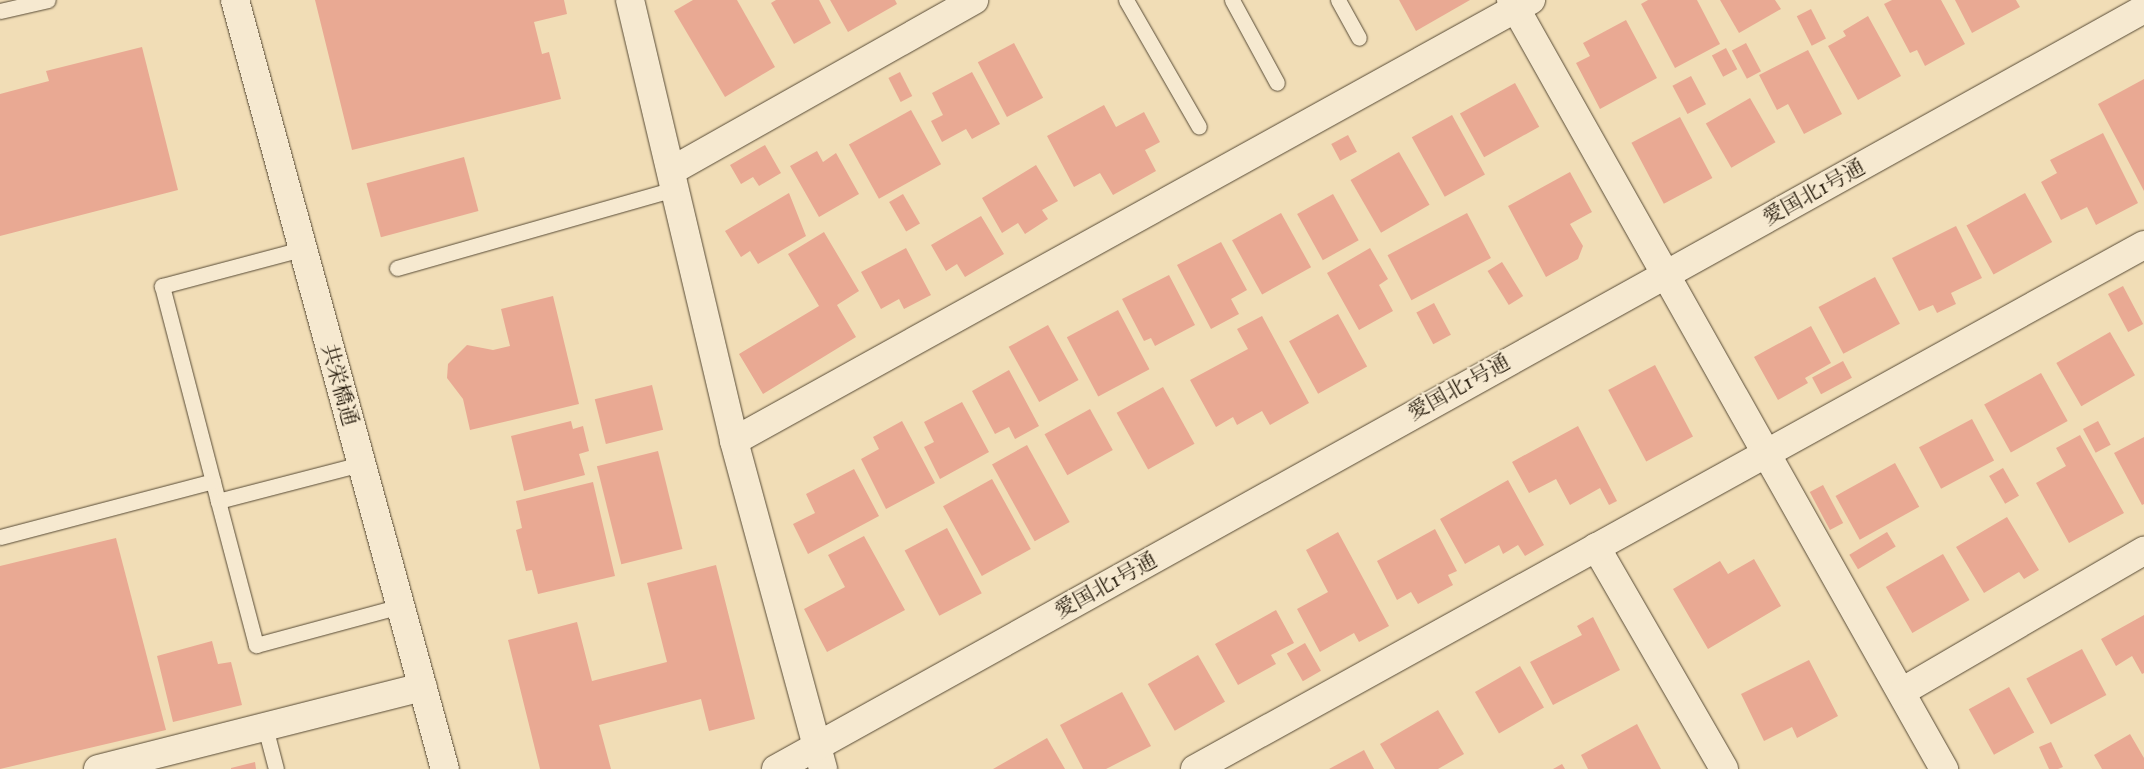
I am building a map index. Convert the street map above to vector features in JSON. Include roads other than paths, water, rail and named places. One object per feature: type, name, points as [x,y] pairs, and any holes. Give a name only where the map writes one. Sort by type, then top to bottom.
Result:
[{"type":"street","name":"共栄橋通","points":[[235,0],[444,769]]},
{"type":"street","points":[[630,0],[734,441],[821,758]]},
{"type":"street","points":[[673,180],[974,0]]},
{"type":"street","points":[[734,441],[1519,3],[1764,455],[1902,691],[1944,769]]},
{"type":"street","name":"愛国北1号通","points":[[776,769],[821,758],[1665,275],[2144,9]]},
{"type":"street","points":[[1195,769],[2144,244]]},
{"type":"street","points":[[1596,547],[1724,769]]},
{"type":"street","points":[[1902,691],[2144,551]]},
{"type":"street","points":[[98,769],[423,687]]},
{"type":"lane","points":[[0,11],[48,0]]},
{"type":"lane","points":[[1126,0],[1199,127]]},
{"type":"lane","points":[[1232,0],[1277,83]]},
{"type":"lane","points":[[1338,0],[1359,38]]},
{"type":"lane","points":[[396,268],[673,180]]},
{"type":"lane","points":[[302,249],[162,286],[256,645],[401,606]]},
{"type":"lane","points":[[218,502],[362,464]]},
{"type":"lane","points":[[0,537],[213,481]]},
{"type":"lane","points":[[265,727],[276,769]]}]
